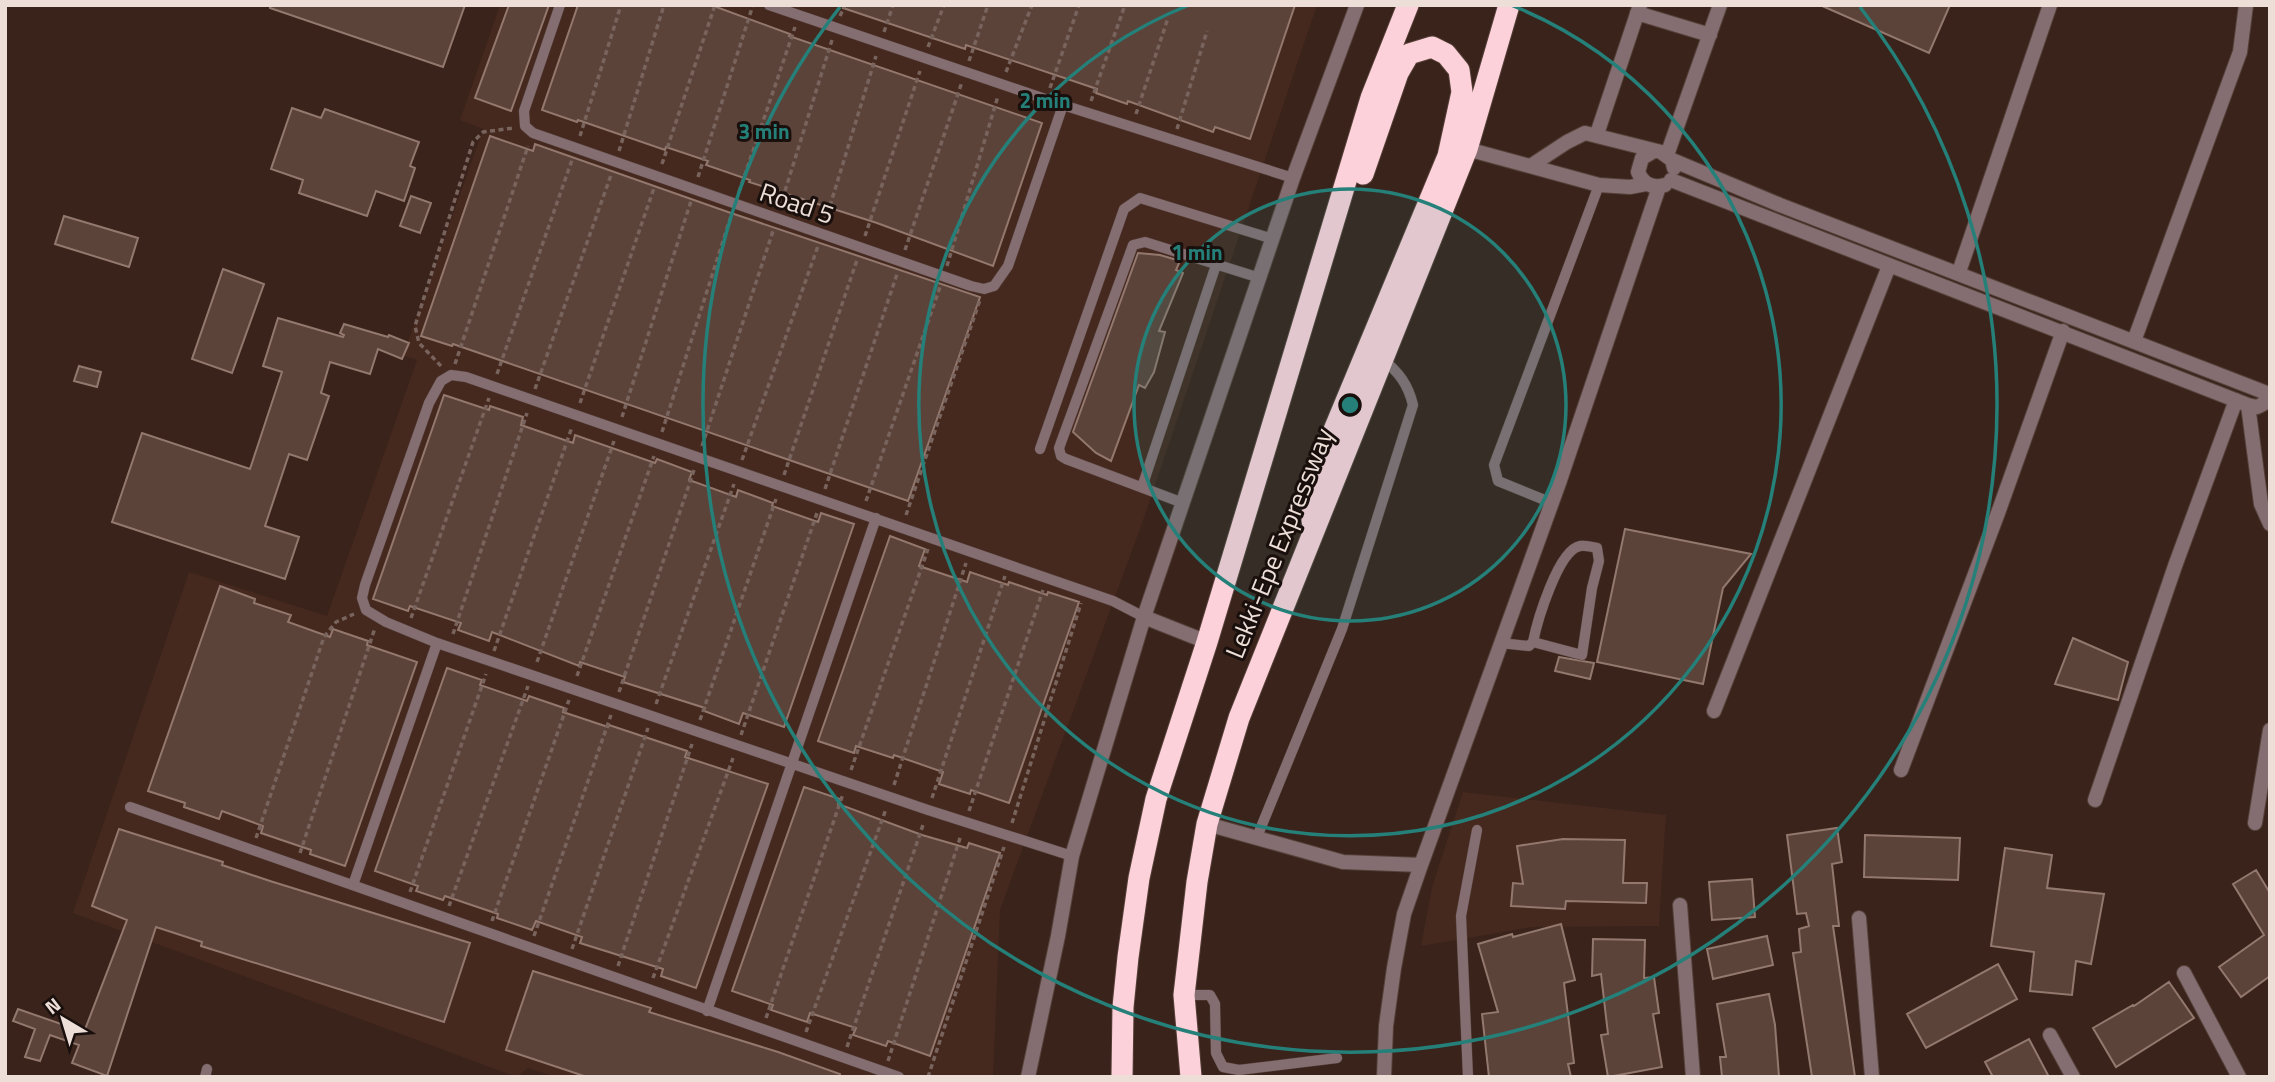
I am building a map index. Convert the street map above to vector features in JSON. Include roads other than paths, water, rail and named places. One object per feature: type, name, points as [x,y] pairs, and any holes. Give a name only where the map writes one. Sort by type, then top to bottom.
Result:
[{"type":"highway","name":"Lekki-Epe Expressway","points":[[1122,1077],[1123,1007],[1139,878],[1156,799],[1207,642],[1371,98],[1408,5]]},
{"type":"highway","name":"Lekki-Epe Expressway","points":[[1191,1077],[1184,995],[1197,882],[1207,824],[1239,718],[1467,149],[1509,5]]},
{"type":"highway","points":[[1311,537],[1314,478],[1448,156],[1462,92],[1459,70],[1446,54],[1432,47],[1409,54],[1398,73],[1352,205],[1327,250]]},
{"type":"street","points":[[1028,1077],[1072,856],[1144,617],[1293,178],[1357,5]]},
{"type":"street","points":[[1664,155],[1720,5]]},
{"type":"street","points":[[1959,272],[2050,5]]},
{"type":"street","points":[[2134,341],[2240,52],[2246,5]]},
{"type":"street","points":[[1597,134],[1639,9],[1710,35]]},
{"type":"street","points":[[1532,165],[1586,133],[1664,155],[1780,205],[2134,341],[2267,388],[2267,398],[2257,407],[2242,402],[2063,331],[1658,183],[1639,172],[1642,158],[1664,155]]},
{"type":"street","points":[[1467,149],[1600,185],[1630,187],[1658,183]]},
{"type":"street","points":[[1384,1077],[1386,1026],[1404,914],[1552,503],[1658,183],[1674,166],[1664,155]]},
{"type":"street","points":[[1714,711],[1889,267]]},
{"type":"street","points":[[1901,771],[2063,331]]},
{"type":"street","points":[[2242,402],[2261,503],[2270,524]]},
{"type":"street","points":[[2095,800],[2175,566],[2242,402]]},
{"type":"street","points":[[1144,617],[1207,642]]},
{"type":"street","points":[[2255,823],[2270,730]]},
{"type":"street","points":[[1207,824],[1343,862],[1421,865]]},
{"type":"street","points":[[1680,905],[1693,1077]]},
{"type":"street","points":[[1859,918],[1872,1077]]},
{"type":"street","points":[[2184,973],[2239,1077]]},
{"type":"street","points":[[2050,1035],[2073,1077]]},
{"type":"lane","name":"Road 5","points":[[560,5],[524,111],[529,129],[694,190],[984,289],[994,286],[1008,266],[1063,106]]},
{"type":"lane","points":[[769,5],[1063,106],[1293,178]]},
{"type":"lane","points":[[1552,503],[1498,481],[1494,466],[1600,185]]},
{"type":"lane","points":[[1040,449],[1124,209],[1140,198],[1273,239]]},
{"type":"lane","points":[[1183,503],[1066,459],[1061,456],[1059,448],[1133,245],[1145,242],[1260,278]]},
{"type":"lane","points":[[1142,487],[1216,265]]},
{"type":"lane","points":[[1257,837],[1342,629],[1413,405],[1401,374],[1382,359]]},
{"type":"lane","points":[[1072,856],[791,764],[438,643],[366,610],[362,598],[365,585],[429,403],[441,381],[451,375],[862,513],[1113,601],[1144,617]]},
{"type":"lane","points":[[707,1011],[876,518]]},
{"type":"lane","points":[[1500,643],[1529,646],[1533,642],[1552,585],[1569,553],[1580,546],[1597,548],[1599,561],[1592,588],[1582,656],[1533,642]]},
{"type":"lane","points":[[353,885],[438,643]]},
{"type":"lane","points":[[130,807],[900,1077]]},
{"type":"lane","points":[[1468,1077],[1461,916],[1477,830]]},
{"type":"lane","points":[[1184,995],[1210,995],[1215,1004],[1216,1053],[1223,1067],[1239,1070],[1336,1058]]}]
